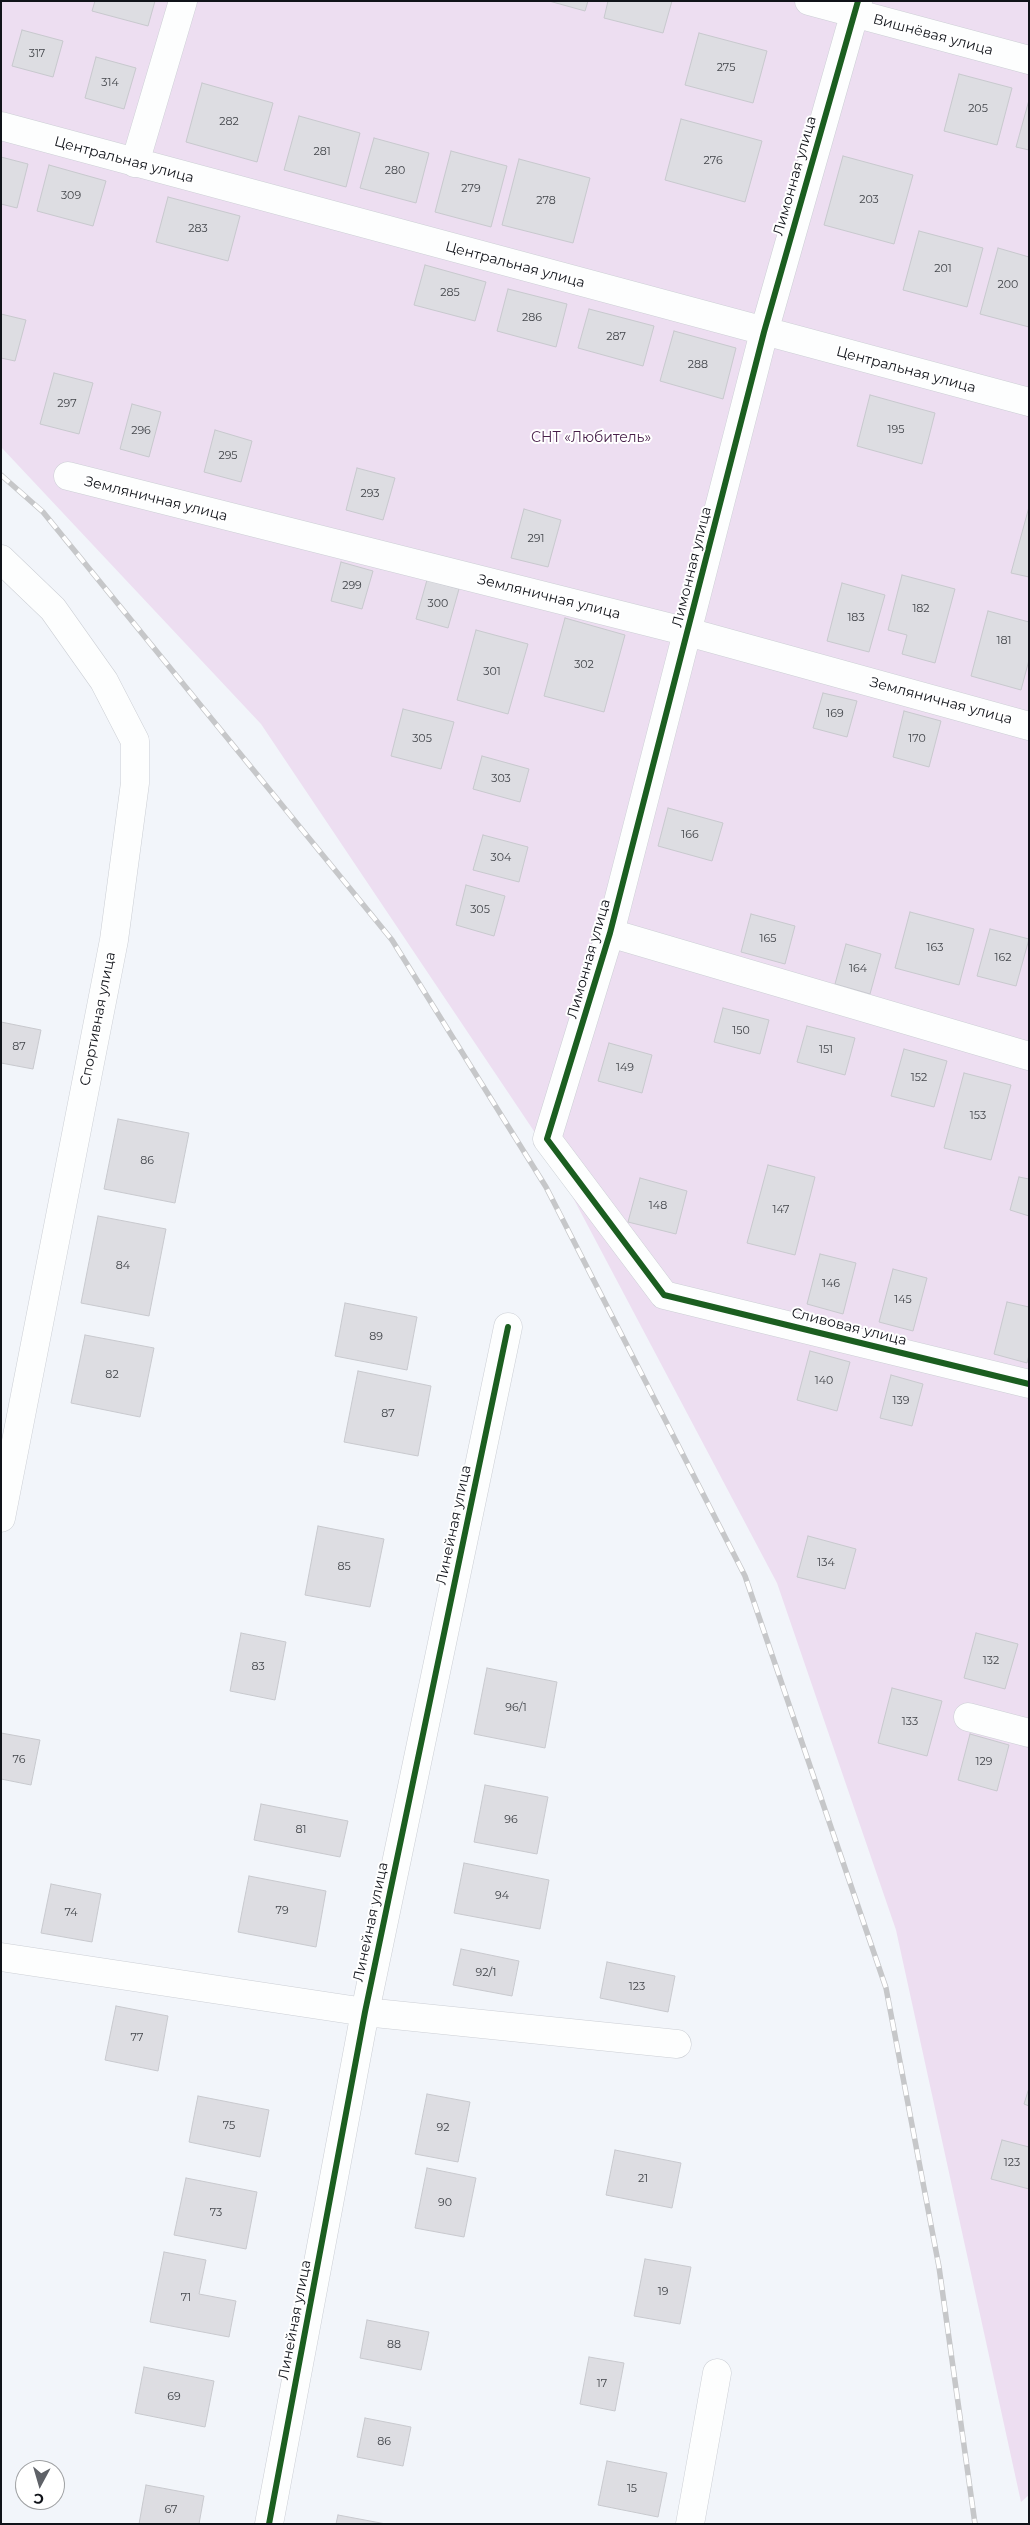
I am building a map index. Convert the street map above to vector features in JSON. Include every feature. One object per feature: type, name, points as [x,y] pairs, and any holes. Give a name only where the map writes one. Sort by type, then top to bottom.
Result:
[{"type":"street","points":[[135,163],[184,1]]},
{"type":"street","name":"Вишнёвая улица","points":[[809,1],[856,7],[1029,60]]},
{"type":"street","name":"Лимонная улица","points":[[664,1295],[547,1139],[610,933],[764,332],[856,7]]},
{"type":"street","name":"Центральная улица","points":[[1,126],[1029,402]]},
{"type":"street","name":"Земляничная улица","points":[[68,476],[688,632],[1029,726]]},
{"type":"street","name":"Спортивная улица","points":[[1,559],[53,609],[104,681],[135,741],[136,783],[114,940],[1,1518]]},
{"type":"street","name":"Лимонная улица","points":[[610,933],[1029,1056]]},
{"type":"street","name":"Сливовая улица","points":[[664,1295],[1029,1384]]},
{"type":"street","name":"Линейная улица","points":[[269,2524],[365,2012],[508,1327]]},
{"type":"street","points":[[968,1717],[1029,1733]]},
{"type":"street","points":[[1,1957],[365,2012],[677,2044]]},
{"type":"street","points":[[690,2524],[717,2373]]},
{"type":"green space","name":"СНТ «Любитель»","points":[[1,1],[1029,1],[1029,2495],[1021,2502],[896,1930],[777,1583],[552,1158],[261,724],[1,447]]},
{"type":"building","points":[[95,1],[155,1],[148,26],[92,11]]},
{"type":"building","points":[[549,1],[588,1],[585,11]]},
{"type":"building","points":[[608,1],[672,1],[663,33],[604,18]]},
{"type":"building","points":[[22,30],[63,41],[53,77],[12,66]]},
{"type":"building","points":[[699,33],[767,51],[753,103],[685,85]]},
{"type":"building","points":[[96,57],[136,68],[124,109],[85,98]]},
{"type":"building","points":[[959,74],[1012,88],[997,145],[944,131]]},
{"type":"building","points":[[202,83],[273,103],[257,162],[186,142]]},
{"type":"building","points":[[1029,100],[1029,150],[1016,147]]},
{"type":"building","points":[[299,116],[360,133],[346,187],[284,170]]},
{"type":"building","points":[[681,119],[762,141],[745,202],[665,180]]},
{"type":"building","points":[[374,138],[429,153],[416,203],[360,188]]},
{"type":"building","points":[[451,151],[507,166],[491,227],[435,212]]},
{"type":"building","points":[[843,156],[913,175],[894,244],[824,225]]},
{"type":"building","points":[[1,157],[28,164],[17,208],[1,204]]},
{"type":"building","points":[[519,159],[590,178],[573,243],[502,225]]},
{"type":"building","points":[[49,165],[106,181],[93,226],[37,211]]},
{"type":"building","points":[[168,197],[240,216],[228,261],[156,242]]},
{"type":"building","points":[[919,231],[983,248],[967,307],[903,290]]},
{"type":"building","points":[[998,248],[1029,257],[1029,327],[980,314]]},
{"type":"building","points":[[425,265],[486,282],[475,321],[414,305]]},
{"type":"building","points":[[508,289],[567,304],[556,347],[497,331]]},
{"type":"building","points":[[589,309],[654,326],[643,366],[578,348]]},
{"type":"building","points":[[1,314],[26,320],[15,361],[1,358]]},
{"type":"building","points":[[674,331],[736,348],[723,399],[660,381]]},
{"type":"building","points":[[54,373],[93,383],[79,434],[40,424]]},
{"type":"building","points":[[870,395],[935,413],[922,464],[857,446]]},
{"type":"building","points":[[132,404],[161,412],[149,457],[120,449]]},
{"type":"building","points":[[215,430],[252,441],[241,482],[204,472]]},
{"type":"building","points":[[357,468],[395,478],[383,520],[346,510]]},
{"type":"building","points":[[1029,507],[1029,577],[1011,573]]},
{"type":"building","points":[[524,509],[561,520],[548,567],[511,558]]},
{"type":"building","points":[[341,562],[373,571],[362,609],[331,601]]},
{"type":"building","points":[[902,575],[955,589],[935,663],[902,654],[907,635],[888,630]]},
{"type":"building","points":[[427,580],[459,589],[448,628],[416,619]]},
{"type":"building","points":[[842,583],[885,595],[869,652],[827,641]]},
{"type":"building","points":[[988,611],[1029,622],[1029,660],[1021,690],[971,676]]},
{"type":"building","points":[[565,618],[625,635],[604,712],[544,696]]},
{"type":"building","points":[[476,630],[528,644],[508,714],[457,700]]},
{"type":"building","points":[[823,693],[857,701],[847,737],[813,728]]},
{"type":"building","points":[[403,709],[454,722],[441,769],[391,756]]},
{"type":"building","points":[[904,711],[941,721],[929,767],[893,757]]},
{"type":"building","points":[[482,756],[529,769],[520,802],[473,789]]},
{"type":"building","points":[[668,808],[723,823],[712,861],[658,846]]},
{"type":"building","points":[[483,835],[528,847],[519,882],[473,870]]},
{"type":"building","points":[[466,885],[505,896],[494,936],[456,925]]},
{"type":"building","points":[[910,912],[974,929],[959,985],[895,968]]},
{"type":"building","points":[[751,914],[795,926],[785,964],[741,952]]},
{"type":"building","points":[[990,929],[1029,939],[1016,986],[977,976]]},
{"type":"building","points":[[846,944],[881,954],[870,994],[835,984]]},
{"type":"building","points":[[723,1008],[769,1020],[760,1054],[714,1042]]},
{"type":"building","points":[[1,1022],[41,1030],[33,1069],[1,1063]]},
{"type":"building","points":[[807,1026],[855,1038],[845,1075],[797,1062]]},
{"type":"building","points":[[609,1043],[652,1055],[642,1093],[598,1081]]},
{"type":"building","points":[[904,1049],[947,1061],[934,1107],[891,1096]]},
{"type":"building","points":[[964,1073],[1011,1085],[991,1160],[944,1148]]},
{"type":"building","points":[[118,1119],[189,1133],[175,1203],[104,1189]]},
{"type":"building","points":[[768,1165],[815,1177],[795,1255],[747,1243]]},
{"type":"building","points":[[1019,1177],[1029,1179],[1029,1216],[1010,1210]]},
{"type":"building","points":[[640,1178],[687,1191],[676,1234],[628,1222]]},
{"type":"building","points":[[98,1216],[166,1229],[149,1316],[81,1303]]},
{"type":"building","points":[[820,1254],[856,1263],[843,1314],[807,1304]]},
{"type":"building","points":[[893,1269],[927,1278],[913,1331],[879,1322]]},
{"type":"building","points":[[1007,1302],[1029,1307],[1029,1355],[1027,1363],[994,1354]]},
{"type":"building","points":[[345,1303],[417,1317],[407,1370],[335,1356]]},
{"type":"building","points":[[85,1335],[154,1348],[140,1417],[71,1403]]},
{"type":"building","points":[[810,1351],[850,1362],[837,1411],[797,1400]]},
{"type":"building","points":[[358,1371],[431,1386],[418,1456],[344,1442]]},
{"type":"building","points":[[891,1375],[923,1384],[912,1426],[880,1418]]},
{"type":"building","points":[[318,1526],[384,1539],[370,1607],[305,1595]]},
{"type":"building","points":[[808,1536],[856,1549],[845,1589],[797,1577]]},
{"type":"building","points":[[241,1633],[286,1642],[275,1700],[230,1691]]},
{"type":"building","points":[[976,1633],[1018,1644],[1005,1689],[964,1678]]},
{"type":"building","points":[[487,1668],[557,1682],[545,1748],[474,1734]]},
{"type":"building","points":[[892,1688],[942,1701],[927,1756],[878,1743]]},
{"type":"building","points":[[1,1733],[40,1740],[31,1785],[1,1779]]},
{"type":"building","points":[[970,1734],[1009,1745],[997,1791],[958,1780]]},
{"type":"building","points":[[485,1785],[548,1797],[537,1854],[474,1842]]},
{"type":"building","points":[[261,1804],[348,1821],[340,1857],[254,1840]]},
{"type":"building","points":[[464,1863],[549,1880],[540,1929],[454,1913]]},
{"type":"building","points":[[249,1876],[326,1891],[316,1947],[238,1932]]},
{"type":"building","points":[[51,1884],[101,1894],[92,1942],[41,1933]]},
{"type":"building","points":[[461,1949],[519,1961],[512,1996],[453,1985]]},
{"type":"building","points":[[607,1962],[675,1976],[668,2012],[600,1998]]},
{"type":"building","points":[[116,2006],[168,2016],[158,2071],[105,2060]]},
{"type":"building","points":[[1029,2088],[1029,2106],[1024,2104]]},
{"type":"building","points":[[427,2094],[470,2102],[458,2162],[415,2154]]},
{"type":"building","points":[[198,2096],[269,2110],[260,2157],[189,2142]]},
{"type":"building","points":[[1002,2140],[1029,2147],[1029,2189],[991,2179]]},
{"type":"building","points":[[615,2150],[681,2163],[672,2208],[606,2195]]},
{"type":"building","points":[[427,2168],[476,2178],[464,2237],[415,2228]]},
{"type":"building","points":[[186,2178],[257,2192],[246,2249],[174,2235]]},
{"type":"building","points":[[164,2252],[206,2260],[199,2294],[236,2301],[229,2337],[150,2322]]},
{"type":"building","points":[[645,2259],[691,2267],[680,2324],[634,2316]]},
{"type":"building","points":[[367,2320],[429,2332],[421,2370],[360,2358]]},
{"type":"building","points":[[589,2357],[624,2363],[615,2411],[580,2404]]},
{"type":"building","points":[[144,2367],[214,2381],[205,2427],[135,2413]]},
{"type":"building","points":[[365,2418],[411,2427],[403,2466],[357,2457]]},
{"type":"building","points":[[607,2461],[667,2473],[658,2517],[598,2505]]},
{"type":"building","points":[[146,2485],[204,2496],[199,2524],[139,2524]]},
{"type":"building","points":[[338,2515],[386,2524],[336,2524]]},
{"type":"railway","points":[[1,475],[43,512],[392,940],[546,1187],[745,1576],[886,1988],[939,2267],[975,2524]]},
{"type":"cycle path","points":[[858,1],[764,332],[610,933],[547,1139],[664,1295],[1029,1384]]},
{"type":"cycle path","points":[[269,2524],[365,2012],[508,1327]]}]
